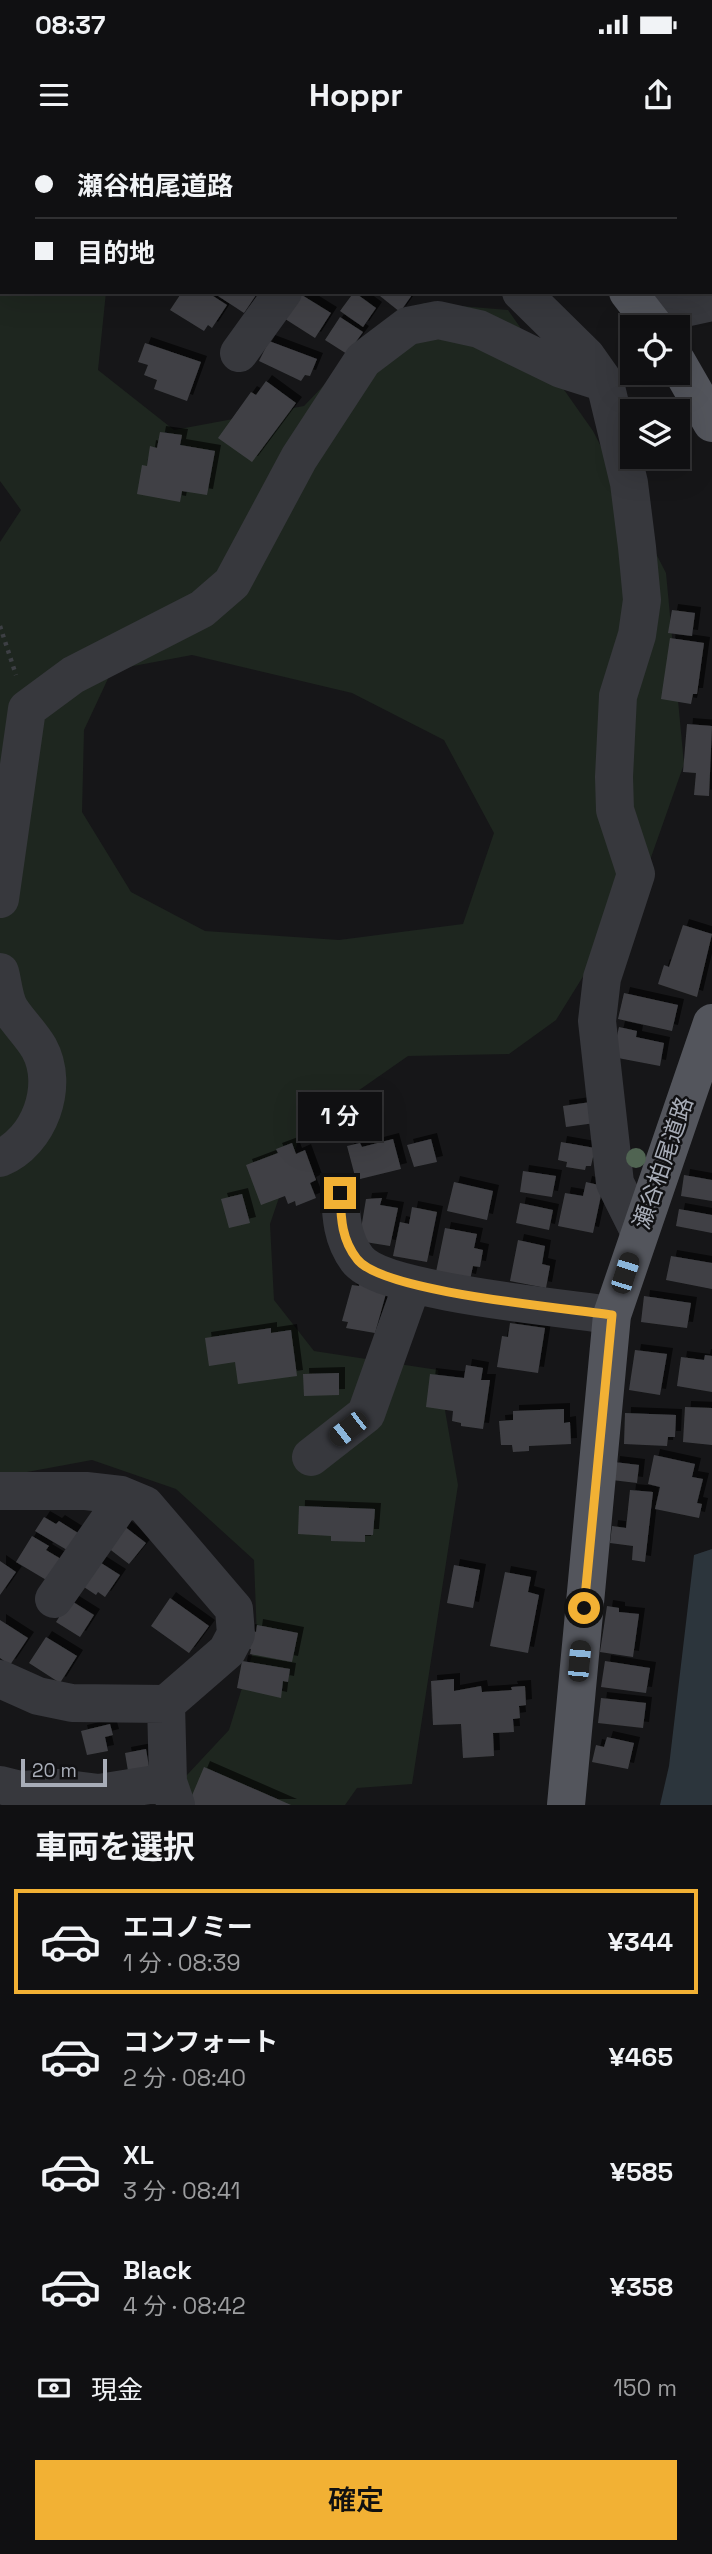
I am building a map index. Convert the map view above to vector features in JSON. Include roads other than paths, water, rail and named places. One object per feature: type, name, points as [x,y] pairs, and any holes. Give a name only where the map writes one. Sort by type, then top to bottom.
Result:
[{"type":"main road","points":[[690,385],[712,423]]},
{"type":"main road","name":"瀬谷柏尾道路","points":[[566,1805],[612,1315],[712,1023]]},
{"type":"street","points":[[239,353],[282,294]]},
{"type":"street","points":[[524,294],[586,356],[605,383],[629,483],[642,600],[637,635],[618,696],[614,777],[615,810],[636,874],[602,978],[597,1021],[615,1183],[639,1231]]},
{"type":"street","points":[[644,312],[712,302]]},
{"type":"street","points":[[0,899],[27,709],[73,675],[202,609],[232,583],[299,458],[363,360],[408,326],[438,320],[479,329],[561,369],[605,383]]},
{"type":"street","points":[[0,972],[8,1006],[40,1049],[47,1086],[38,1125],[15,1152],[0,1158]]},
{"type":"street","points":[[340,1193],[341,1228],[357,1261],[377,1275],[412,1285],[612,1315]]},
{"type":"street","points":[[311,1457],[366,1414],[412,1285]]},
{"type":"street","points":[[0,1679],[38,1696],[72,1703],[166,1704],[226,1651],[236,1634],[234,1609],[145,1505],[125,1497],[86,1491],[2,1493]]},
{"type":"street","points":[[54,1599],[125,1497]]},
{"type":"street","points":[[0,1784],[20,1790],[59,1788],[99,1793],[172,1794],[166,1704]]}]
